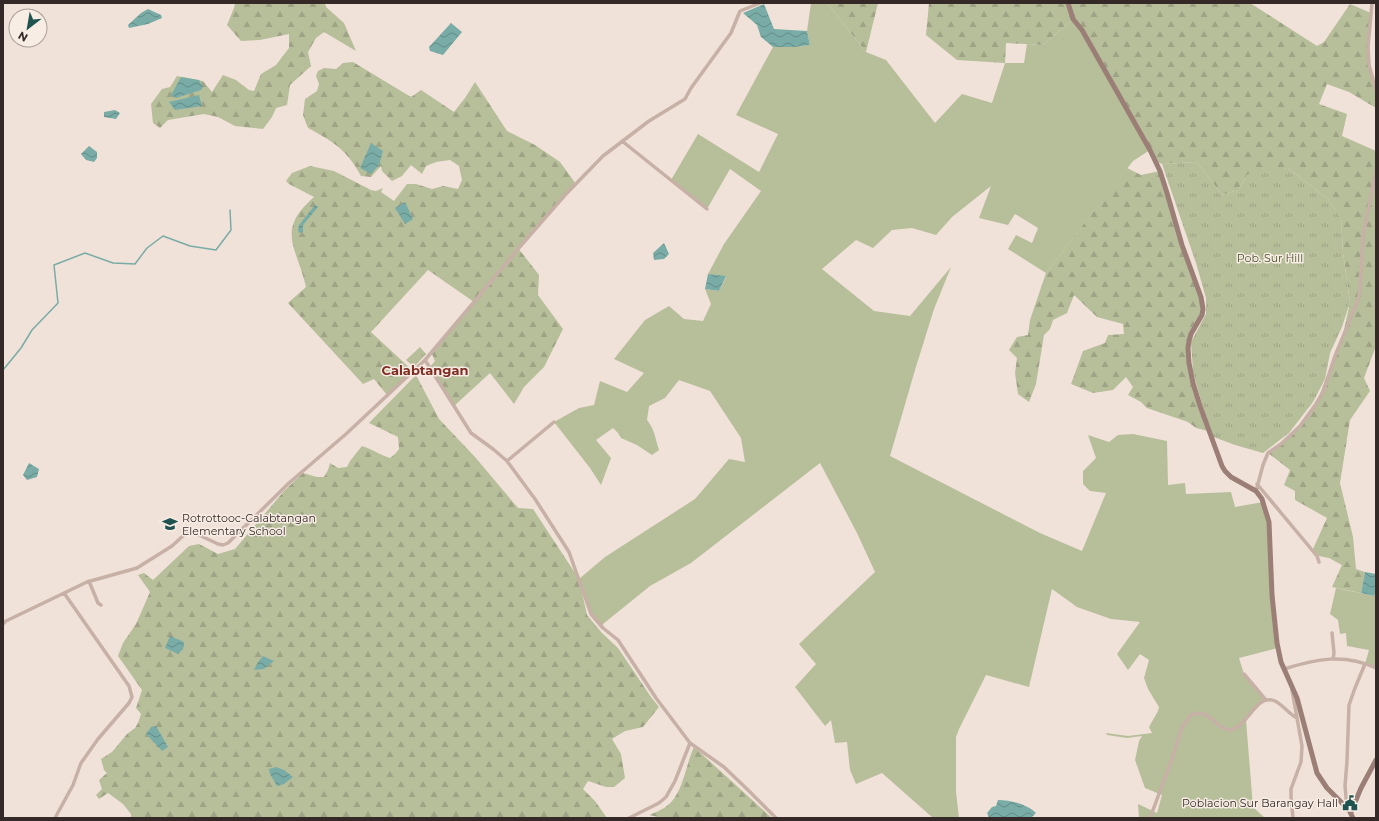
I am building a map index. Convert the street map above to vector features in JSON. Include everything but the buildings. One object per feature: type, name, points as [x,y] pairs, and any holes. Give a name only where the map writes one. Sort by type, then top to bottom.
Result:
[{"type":"main road","points":[[1068,3],[1073,19],[1082,30],[1150,150],[1160,171],[1182,245],[1201,297],[1203,309],[1202,315],[1191,334],[1188,348],[1193,383],[1208,430],[1224,471],[1256,492],[1262,499],[1269,522],[1272,595],[1277,643],[1281,662],[1298,698],[1317,773],[1330,793],[1347,807],[1353,818]]},
{"type":"main road","points":[[1351,812],[1361,788],[1376,760]]},
{"type":"street","points":[[3,624],[32,607],[89,581],[137,568],[172,546],[185,534],[190,532],[218,544],[222,545],[228,543],[289,483],[346,434],[424,360],[566,194],[603,156],[649,121],[685,99],[691,88],[731,33],[740,11],[760,3]]},
{"type":"street","points":[[1372,3],[1368,47],[1369,65],[1376,90]]},
{"type":"street","points":[[622,141],[707,209]]},
{"type":"street","points":[[1256,492],[1265,459],[1268,454],[1300,426],[1323,392],[1335,356],[1352,316],[1360,290],[1363,238],[1376,170]]},
{"type":"street","points":[[424,360],[471,433],[493,449],[507,462],[535,499],[569,552],[591,614],[602,628],[618,640],[656,698],[690,743],[724,767],[776,818]]},
{"type":"street","points":[[507,462],[554,422]]},
{"type":"street","points":[[1258,484],[1317,556],[1319,562]]},
{"type":"street","points":[[89,581],[98,603],[101,606]]},
{"type":"street","points":[[55,818],[81,763],[98,739],[129,703],[132,697],[129,686],[64,593]]},
{"type":"street","points":[[1332,634],[1334,653],[1333,659]]},
{"type":"street","points":[[1284,669],[1315,660],[1333,659],[1365,664],[1376,668]]},
{"type":"street","points":[[1347,807],[1345,786],[1349,705],[1365,664]]},
{"type":"street","points":[[1244,674],[1265,699],[1279,703],[1297,718]]},
{"type":"street","points":[[1291,685],[1302,740],[1300,766],[1290,797],[1293,818]]},
{"type":"street","points":[[1150,818],[1182,727],[1191,715],[1199,713],[1214,720],[1222,728],[1231,730],[1241,726],[1258,704],[1265,699]]},
{"type":"street","points":[[629,818],[655,806],[666,797],[675,781],[690,743]]},
{"type":"green space","points":[[235,3],[325,3],[326,7],[344,23],[356,51],[324,32],[316,38],[308,52],[311,66],[290,85],[287,105],[276,108],[272,117],[263,129],[235,126],[218,117],[204,114],[168,120],[160,128],[153,123],[151,104],[162,89],[170,87],[177,76],[203,81],[212,92],[223,75],[236,80],[249,90],[254,91],[261,74],[276,65],[289,48],[289,34],[260,40],[241,41],[227,25]]},
{"type":"green space","points":[[811,3],[827,3],[866,52],[886,60],[935,123],[962,94],[992,103],[1005,63],[1024,63],[1027,44],[1043,45],[1073,19],[1150,150],[1133,161],[1046,273],[1008,249],[1016,235],[1032,243],[1038,228],[1015,214],[1008,225],[979,218],[991,186],[952,217],[936,235],[912,228],[892,230],[873,248],[856,240],[822,269],[874,311],[910,316],[951,267],[934,309],[890,456],[1040,533],[1082,551],[1106,493],[1090,491],[1083,484],[1083,471],[1096,458],[1088,435],[1109,442],[1118,435],[1133,434],[1167,441],[1168,485],[1185,483],[1186,494],[1231,492],[1235,507],[1263,502],[1269,523],[1278,648],[1239,658],[1244,674],[1265,699],[1246,720],[1253,807],[1265,818],[1139,818],[1138,804],[1157,813],[1162,795],[1145,788],[1135,760],[1139,741],[1142,736],[1127,738],[1107,735],[1106,733],[1128,736],[1152,733],[1149,727],[1159,707],[1148,689],[1144,678],[1149,660],[1140,654],[1128,670],[1117,654],[1140,622],[1111,619],[1077,607],[1052,589],[1029,687],[986,675],[959,729],[956,737],[956,792],[959,818],[933,818],[882,773],[856,784],[850,770],[847,742],[835,743],[831,720],[825,726],[795,687],[816,664],[799,644],[875,572],[857,533],[820,463],[691,563],[650,586],[603,624],[603,628],[591,614],[579,579],[605,557],[695,499],[729,459],[745,462],[741,438],[710,391],[679,380],[665,398],[649,406],[647,420],[653,431],[659,450],[652,455],[637,445],[621,438],[613,428],[596,440],[611,458],[601,485],[590,468],[554,422],[579,408],[594,405],[600,381],[627,392],[644,373],[614,359],[645,320],[669,306],[684,319],[703,321],[711,304],[705,289],[719,291],[726,277],[708,274],[724,244],[761,191],[730,169],[707,209],[671,180],[698,134],[759,172],[778,134],[736,115],[773,47],[810,45],[807,31]]},
{"type":"green space","points":[[827,3],[878,3],[866,52]]},
{"type":"green space","points":[[929,3],[1250,3],[1317,46],[1324,42],[1350,4],[1371,13],[1369,52],[1376,90],[1376,108],[1349,92],[1327,84],[1319,104],[1347,114],[1342,136],[1376,151],[1376,346],[1364,378],[1370,391],[1350,420],[1340,483],[1353,537],[1356,569],[1365,572],[1361,593],[1332,587],[1342,565],[1329,558],[1319,556],[1313,549],[1327,518],[1295,500],[1295,491],[1284,485],[1290,470],[1268,453],[1291,436],[1316,404],[1343,335],[1350,302],[1343,253],[1341,218],[1328,199],[1288,168],[1247,175],[1238,190],[1222,195],[1197,162],[1162,164],[1155,161],[1073,19],[1043,45],[1006,43],[1005,63],[957,60],[926,35]]},
{"type":"green space","points":[[353,62],[411,97],[421,90],[454,112],[475,82],[507,131],[535,145],[560,162],[576,184],[518,248],[539,275],[538,295],[563,329],[544,367],[524,387],[514,404],[490,373],[454,406],[429,368],[435,361],[432,354],[474,302],[428,270],[371,332],[413,371],[387,395],[374,379],[363,384],[288,303],[306,287],[294,250],[292,230],[295,220],[302,209],[314,197],[286,181],[292,173],[310,166],[334,171],[371,190],[376,191],[383,188],[381,192],[394,201],[407,184],[416,184],[432,189],[443,186],[458,189],[462,180],[459,166],[450,160],[436,162],[426,166],[422,174],[411,165],[402,176],[392,181],[382,171],[381,166],[371,177],[361,176],[345,153],[333,142],[308,128],[303,115],[305,99],[317,91],[319,84],[316,76],[318,71],[324,68],[336,69],[343,63]]},
{"type":"green space","name":"Pob. Sur Hill","points":[[1197,162],[1222,195],[1238,190],[1247,175],[1258,170],[1288,168],[1328,199],[1341,218],[1343,253],[1350,302],[1342,327],[1330,353],[1325,379],[1313,402],[1289,433],[1263,453],[1211,436],[1193,372],[1191,342],[1206,314],[1206,298],[1196,263],[1162,164]]},
{"type":"green space","points":[[1127,168],[1141,175],[1160,171],[1203,310],[1191,334],[1189,363],[1208,431],[1196,428],[1188,422],[1147,408],[1141,402],[1128,395],[1133,387],[1126,377],[1113,390],[1093,393],[1071,384],[1083,351],[1105,343],[1108,335],[1124,334],[1123,324],[1097,317],[1074,295],[1067,313],[1053,320],[1050,329],[1044,335],[1036,384],[1029,402],[1018,394],[1015,373],[1017,358],[1009,350],[1017,337],[1028,335],[1030,320],[1046,273]]},
{"type":"green space","points":[[420,347],[426,354],[414,367],[406,360]]},
{"type":"green space","points":[[416,375],[439,419],[475,457],[518,508],[533,509],[579,579],[587,615],[602,633],[618,648],[659,707],[643,727],[625,731],[612,739],[621,754],[625,778],[614,787],[606,787],[588,781],[583,789],[595,801],[607,818],[131,818],[131,814],[123,804],[108,793],[99,799],[96,795],[102,789],[99,780],[107,773],[104,770],[101,759],[112,752],[127,734],[135,728],[141,714],[136,708],[142,690],[118,656],[123,643],[136,624],[150,592],[138,575],[144,573],[153,580],[189,546],[199,544],[218,554],[235,549],[284,491],[303,473],[317,477],[324,477],[330,463],[338,468],[347,467],[362,446],[390,458],[399,449],[398,437],[369,423]]},
{"type":"green space","points":[[1336,588],[1374,596],[1376,591],[1376,668],[1365,664],[1369,650],[1347,646],[1346,633],[1340,634],[1338,620],[1330,614]]},
{"type":"green space","points":[[694,747],[772,818],[663,818],[649,815],[664,808],[675,796],[683,780]]},
{"type":"water","points":[[764,4],[774,29],[807,31],[810,45],[773,47],[761,37],[757,25],[743,13]]},
{"type":"water","points":[[148,9],[161,15],[162,18],[148,24],[129,28],[128,25],[141,13]]},
{"type":"water","points":[[451,23],[462,32],[443,55],[430,51],[429,47]]},
{"type":"water","points":[[181,77],[199,80],[203,87],[201,90],[176,98],[171,95]]},
{"type":"water","points":[[199,95],[202,106],[175,110],[169,102]]},
{"type":"water","points":[[115,110],[120,113],[116,119],[104,117],[104,112]]},
{"type":"water","points":[[371,143],[383,151],[379,165],[371,174],[360,168]]},
{"type":"water","points":[[89,146],[97,152],[97,158],[94,162],[86,160],[81,154]]},
{"type":"water","points":[[405,202],[413,219],[405,224],[395,208]]},
{"type":"water","points":[[315,205],[318,207],[303,225],[303,232],[299,233],[299,225]]},
{"type":"water","points":[[664,243],[669,254],[664,259],[654,260],[653,253]]},
{"type":"water","points":[[708,274],[726,276],[719,291],[705,289]]},
{"type":"water","points":[[29,463],[39,469],[37,477],[27,480],[23,475]]},
{"type":"water","points":[[1365,572],[1376,574],[1376,591],[1374,596],[1361,593]]},
{"type":"water","points":[[170,636],[184,642],[183,649],[178,654],[165,648]]},
{"type":"water","points":[[263,656],[274,661],[264,669],[254,670],[258,662]]},
{"type":"water","points":[[156,726],[168,747],[162,751],[146,734],[151,727]]},
{"type":"water","points":[[276,767],[284,770],[293,777],[284,784],[277,786],[270,774],[269,769]]},
{"type":"water","points":[[998,800],[1018,803],[1028,807],[1036,813],[1032,817],[989,818],[987,813],[992,807],[996,806]]},
{"type":"waterway","points":[[3,370],[21,348],[32,330],[58,303],[54,265],[85,253],[113,263],[135,264],[147,248],[163,236],[190,246],[216,250],[231,230],[230,210]]},
{"type":"place","name":"Rotrottooc-Calabtangan Elementary School","points":[[170,524]]},
{"type":"place","name":"Poblacion Sur Barangay Hall","points":[[1350,803]]},
{"type":"district","name":"Calabtangan","points":[[425,370]]}]
